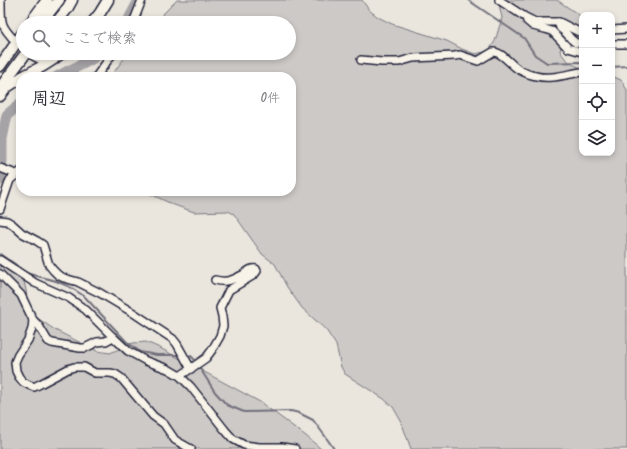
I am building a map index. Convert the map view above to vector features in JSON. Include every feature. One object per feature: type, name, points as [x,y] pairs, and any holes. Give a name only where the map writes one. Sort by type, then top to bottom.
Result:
[{"type":"highway","points":[[35,16],[47,0]]},
{"type":"highway","points":[[46,16],[59,0]]},
{"type":"highway","points":[[53,16],[66,0]]},
{"type":"highway","points":[[62,16],[72,0]]},
{"type":"highway","points":[[98,16],[108,0]]},
{"type":"highway","points":[[0,66],[16,51]]},
{"type":"highway","points":[[0,77],[16,53]]},
{"type":"highway","points":[[0,88],[21,60]]},
{"type":"highway","points":[[32,72],[52,60]]},
{"type":"highway","points":[[0,96],[7,87],[16,81]]},
{"type":"street","points":[[1,0],[0,18],[4,29],[16,41]]},
{"type":"street","points":[[136,16],[142,0]]},
{"type":"street","points":[[499,0],[535,22],[558,22],[579,32]]},
{"type":"street","points":[[525,17],[528,23],[533,26],[552,31],[568,48],[579,51]]},
{"type":"street","points":[[558,22],[560,28],[571,40],[579,43]]},
{"type":"street","points":[[615,30],[627,29]]},
{"type":"street","points":[[615,44],[627,44]]},
{"type":"street","points":[[361,60],[399,62],[413,58],[460,55],[478,61],[493,52],[496,52],[501,54],[518,69],[535,76],[544,78],[579,72]]},
{"type":"street","points":[[100,72],[108,60]]},
{"type":"street","points":[[0,168],[16,172]]},
{"type":"street","points":[[0,209],[10,180],[16,175]]},
{"type":"street","points":[[0,220],[7,221],[22,233],[37,240],[43,245],[49,265],[58,275],[78,282],[100,293],[132,312],[172,339],[177,344],[191,370]]},
{"type":"street","points":[[0,260],[35,283],[69,298],[86,310],[128,351],[146,361],[168,369],[180,376],[191,387],[224,430],[233,439],[244,445],[295,449]]},
{"type":"street","points":[[180,376],[191,370],[206,358],[220,336],[223,326],[220,308],[229,290],[254,275],[257,271],[256,269],[252,268],[232,280],[223,282],[215,280]]},
{"type":"street","points":[[0,274],[20,295],[33,320],[39,326],[48,341],[74,348],[85,348],[113,337]]},
{"type":"street","points":[[33,320],[28,340],[15,362],[16,371],[23,382],[34,387],[74,367],[84,368],[95,373],[115,374],[121,378],[153,416],[164,424],[175,440],[191,449]]},
{"type":"shaded area","points":[[177,0],[362,0],[369,10],[378,17],[392,24],[447,41],[475,54],[490,49],[495,41],[502,18],[498,0],[557,0],[579,15],[579,31],[565,39],[560,51],[569,62],[579,67],[579,156],[615,156],[615,77],[621,80],[627,90],[627,449],[411,449],[401,421],[393,407],[384,399],[345,374],[341,367],[336,345],[326,330],[302,308],[287,287],[275,264],[262,254],[234,214],[228,211],[194,212],[155,196],[296,196],[296,72],[114,72],[123,60],[296,60],[296,16],[161,16]]},
{"type":"shaded area","points":[[10,260],[16,264],[22,273],[28,307],[33,315],[55,330],[97,351],[110,353],[133,343],[146,342],[160,348],[260,402],[321,449],[0,449],[0,262]]},
{"type":"waterway","points":[[131,16],[139,0]]},
{"type":"waterway","points":[[468,0],[524,38],[535,55],[547,63],[579,62]]},
{"type":"waterway","points":[[66,72],[90,60]]},
{"type":"waterway","points":[[615,67],[627,66]]},
{"type":"waterway","points":[[0,180],[2,139],[7,115],[16,107]]},
{"type":"waterway","points":[[0,254],[26,273],[56,281],[70,287],[84,296],[126,341],[140,352],[157,355],[180,355]]},
{"type":"waterway","points":[[187,356],[191,356],[194,359],[215,392],[227,405],[244,412],[291,411],[299,413],[313,420],[334,449]]}]
